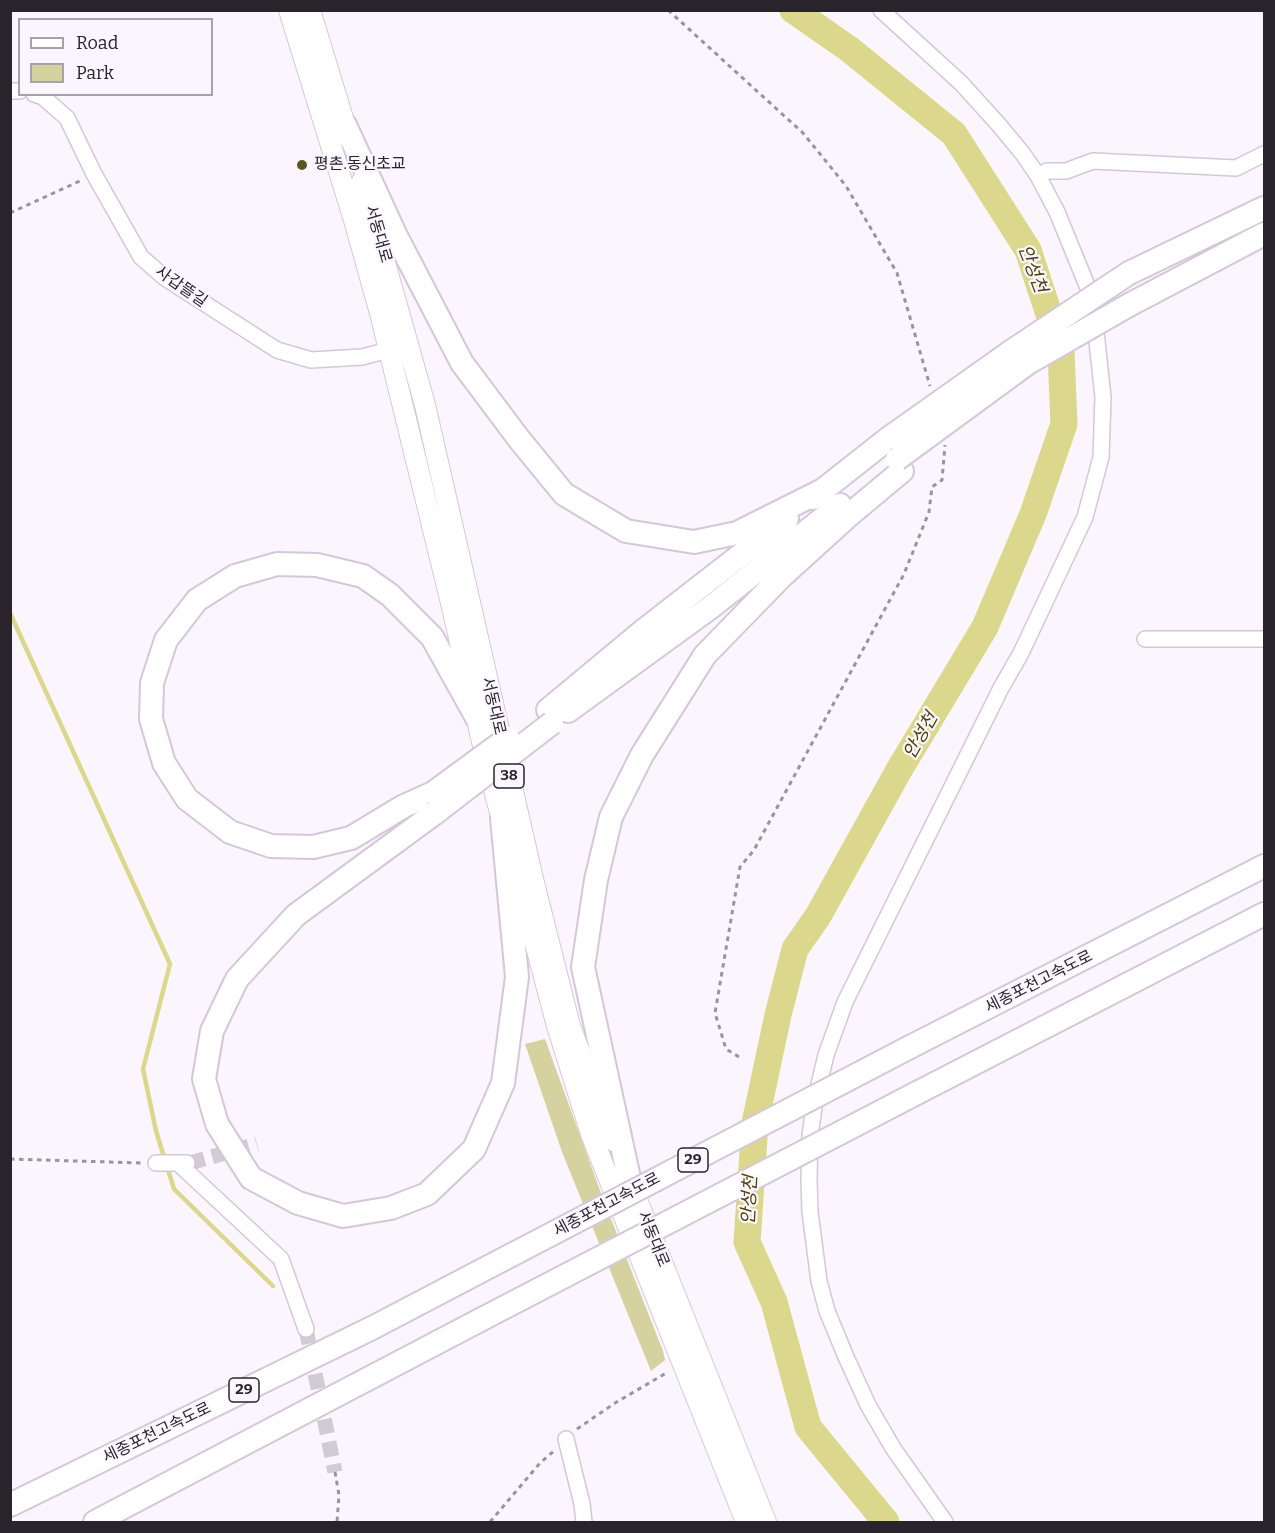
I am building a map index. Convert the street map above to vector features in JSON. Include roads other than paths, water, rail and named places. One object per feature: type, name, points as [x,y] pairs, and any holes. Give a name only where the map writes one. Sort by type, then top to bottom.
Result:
[{"type":"highway","points":[[345,125],[395,234],[462,363],[564,494],[626,531],[694,542],[736,533],[825,489]]},
{"type":"highway","points":[[550,716],[643,631],[890,438],[1009,353],[1129,273],[1264,208]]},
{"type":"highway","points":[[502,818],[517,977],[503,1083],[474,1149],[427,1194],[391,1208],[343,1216],[298,1203],[251,1178],[217,1124],[204,1078],[212,1031],[237,979],[296,915],[434,803],[550,716],[711,607],[900,465],[1028,363],[1264,234]]},
{"type":"highway","points":[[628,1178],[583,967],[596,880],[611,817],[642,755],[705,655],[783,575],[900,465]]},
{"type":"highway","points":[[434,803],[404,806],[351,838],[313,847],[271,846],[230,832],[186,799],[164,763],[151,719],[152,683],[166,640],[197,600],[235,576],[277,564],[317,565],[363,576],[390,595],[432,637],[477,718]]},
{"type":"highway","name":"세종포천고속도로","points":[[10,1505],[374,1327],[910,1047],[1264,866]]},
{"type":"highway","points":[[95,1522],[1264,914]]},
{"type":"main road","name":"서동대로","points":[[289,10],[354,220],[399,348],[428,417],[530,868],[570,1026],[628,1178],[766,1522]]},
{"type":"main road","name":"서동대로","points":[[310,10],[345,125],[399,348],[447,585],[477,718],[557,1026],[591,1134],[746,1522]]},
{"type":"street","points":[[881,10],[961,83],[1005,132],[1038,176],[1057,212],[1088,288],[1093,311],[1103,397],[1101,457],[1084,517],[1020,653],[845,1002],[826,1055],[810,1135],[808,1179],[810,1212],[819,1281],[827,1311],[868,1405],[893,1448],[945,1522]]},
{"type":"street","name":"사갑뜰길","points":[[40,96],[68,118],[94,174],[141,257],[165,278],[277,350],[311,360],[362,357],[399,348]]},
{"type":"street","points":[[1038,176],[1047,171],[1066,171],[1093,161],[1236,168],[1264,154]]},
{"type":"street","points":[[1145,639],[1264,639]]},
{"type":"street","points":[[156,1163],[181,1163],[281,1259],[306,1329]]},
{"type":"street","points":[[566,1439],[582,1504],[584,1522]]},
{"type":"waterway","name":"안성천","points":[[793,10],[849,49],[954,134],[1028,250],[1061,351],[1064,424],[1033,514],[985,627],[899,770],[818,916],[795,949],[755,1123],[747,1242],[774,1302],[808,1427],[886,1522]]},
{"type":"waterway","points":[[10,613],[170,964],[143,1069],[156,1131],[174,1189],[273,1286]]},
{"type":"tunnel","points":[[190,1163],[257,1144]]},
{"type":"tunnel","points":[[306,1329],[335,1472]]},
{"type":"place","name":"평촌.동신초교","points":[[302,165]]}]
